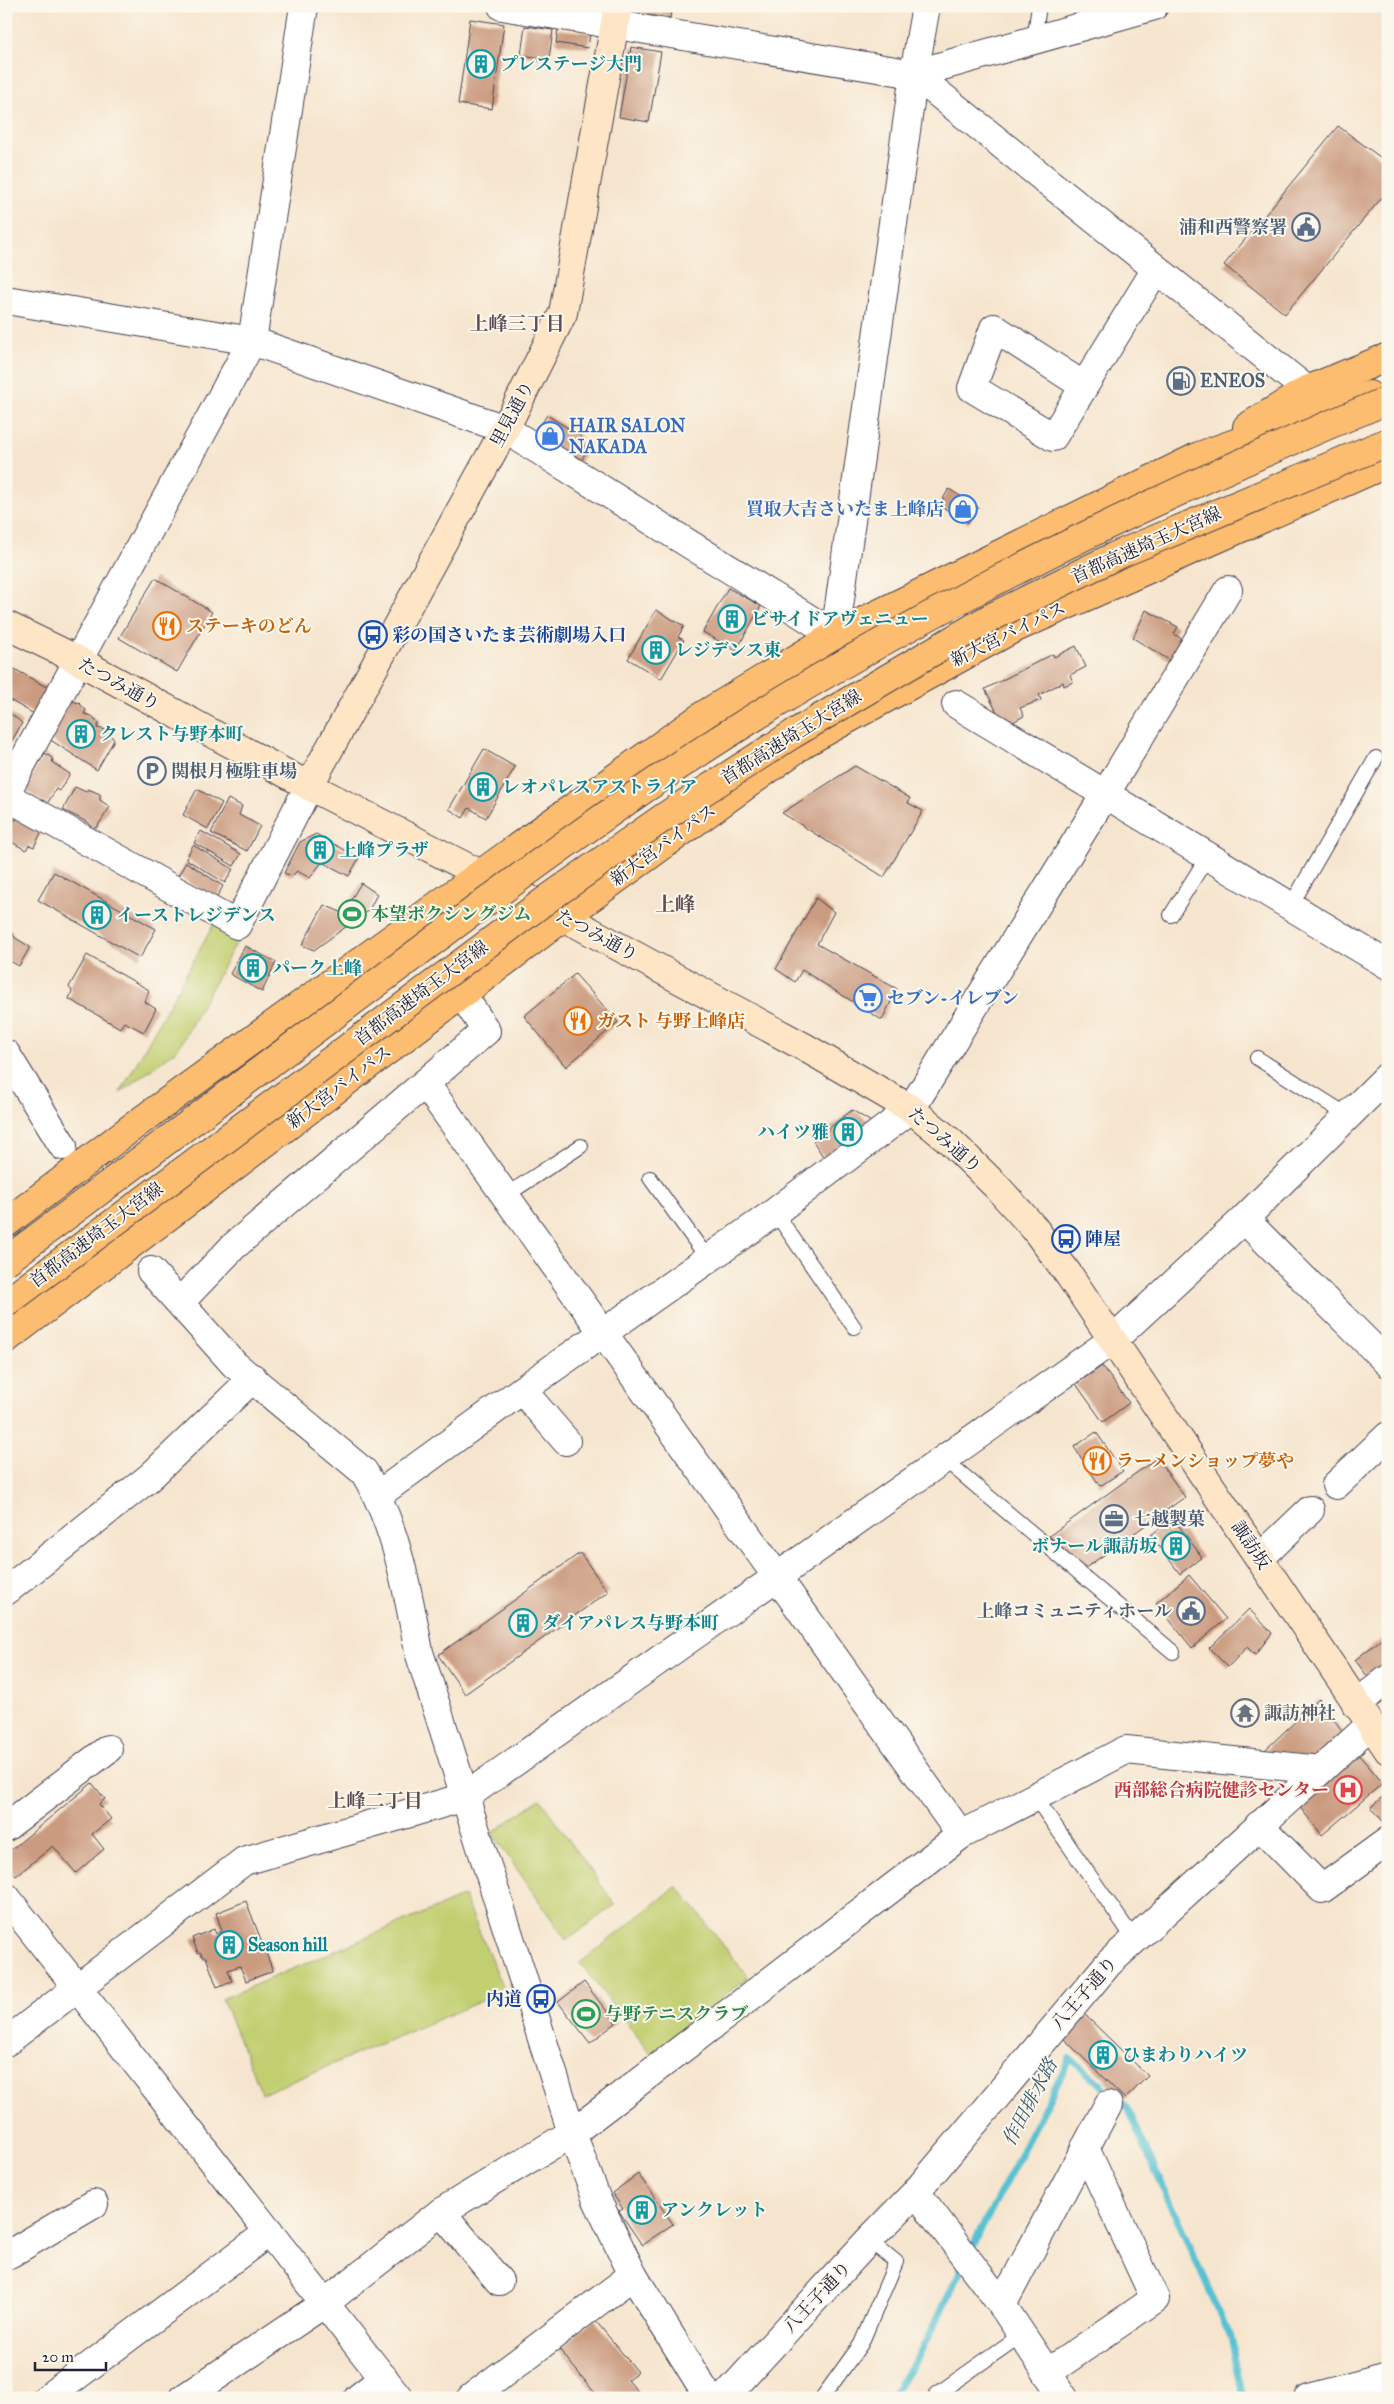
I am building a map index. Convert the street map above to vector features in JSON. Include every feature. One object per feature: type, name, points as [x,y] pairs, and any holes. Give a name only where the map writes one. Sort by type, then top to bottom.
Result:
[{"type":"highway","points":[[6,1223],[131,1128],[705,714],[834,635],[1198,456],[1307,390],[1388,357]]},
{"type":"highway","points":[[1198,456],[1388,388]]},
{"type":"highway","name":"首都高速埼玉大宮線","points":[[6,1261],[518,877],[646,789],[771,707],[962,599],[1095,529],[1300,436],[1388,400]]},
{"type":"highway","name":"首都高速埼玉大宮線","points":[[6,1303],[546,900],[667,815],[793,734],[988,619],[1115,556],[1387,458]]},
{"type":"highway","name":"新大宮バイパス","points":[[6,1339],[564,917],[806,742],[1011,630],[1387,458]]},
{"type":"main road","name":"里見通り","points":[[309,786],[505,429],[563,313],[616,15]]},
{"type":"main road","name":"たつみ通り","points":[[6,625],[309,786],[564,917],[806,1048],[911,1109],[950,1141],[997,1187],[1034,1228],[1114,1339]]},
{"type":"main road","name":"諏訪坂","points":[[1114,1339],[1388,1750]]},
{"type":"street","points":[[304,6],[252,341],[6,795],[237,925],[309,786]]},
{"type":"street","points":[[502,6],[616,15],[914,74],[1154,6]]},
{"type":"street","points":[[6,300],[252,341],[505,429],[834,635],[914,74],[926,6]]},
{"type":"street","points":[[914,74],[1307,390],[1345,404]]},
{"type":"street","points":[[1084,386],[1156,269]]},
{"type":"street","points":[[378,1495],[522,1390],[775,1212],[911,1109],[1106,793],[1228,590]]},
{"type":"street","points":[[956,704],[1388,965]]},
{"type":"street","points":[[180,1302],[234,1246],[486,1031],[462,994]]},
{"type":"street","points":[[6,1054],[63,1146]]},
{"type":"street","points":[[6,2042],[244,1860],[465,1797],[1114,1339],[1244,1219],[1388,1076]]},
{"type":"street","points":[[425,1083],[961,1835]]},
{"type":"street","points":[[1244,1219],[1388,1363]]},
{"type":"street","points":[[151,1271],[234,1364],[254,1378],[364,1472],[378,1495],[408,1589],[419,1652],[572,2133],[597,2200],[633,2275],[709,2398]]},
{"type":"street","points":[[6,1591],[150,1477],[254,1378]]},
{"type":"street","points":[[522,1390],[566,1441]]},
{"type":"street","points":[[1336,1485],[1388,1436]]},
{"type":"street","points":[[1260,1558],[1310,1510]]},
{"type":"street","name":"八王子通り","points":[[724,2398],[868,2240],[916,2192],[1108,1964],[1259,1825],[1322,1770],[1388,1679]]},
{"type":"street","points":[[6,1827],[108,1749]]},
{"type":"street","points":[[195,2395],[325,2303],[442,2212],[572,2133],[961,1835],[1126,1750],[1322,1770]]},
{"type":"street","points":[[1259,1825],[1322,1890],[1388,1841]]},
{"type":"street","points":[[6,1898],[392,2388],[358,2398]]},
{"type":"street","points":[[1002,2305],[1108,2105]]},
{"type":"street","points":[[1047,2372],[1155,2299],[1085,2148]]},
{"type":"street","points":[[916,2192],[1002,2305],[1064,2398]]},
{"type":"street","points":[[6,2256],[94,2204]]},
{"type":"street","points":[[442,2212],[499,2281]]},
{"type":"street","points":[[47,2398],[269,2232]]},
{"type":"street","points":[[471,2398],[633,2275]]},
{"type":"street","points":[[1308,2398],[1388,2377]]},
{"type":"lane","points":[[1034,40],[1038,6]]},
{"type":"lane","points":[[1290,907],[1376,758]]},
{"type":"lane","points":[[1172,915],[1208,856]]},
{"type":"lane","points":[[1257,1058],[1348,1115]]},
{"type":"lane","points":[[506,1196],[581,1146]]},
{"type":"lane","points":[[650,1178],[708,1259]]},
{"type":"lane","points":[[775,1212],[854,1328]]},
{"type":"lane","points":[[944,1459],[1173,1652]]},
{"type":"lane","points":[[1035,1797],[1134,1940]]},
{"type":"lane","points":[[822,2398],[861,2344],[896,2262],[868,2240]]},
{"type":"lane","points":[[939,2398],[937,2394],[1021,2334]]},
{"type":"green space","points":[[215,922],[240,936],[178,1049],[120,1093]]},
{"type":"green space","points":[[540,1799],[615,1905],[566,1940],[492,1833]]},
{"type":"green space","points":[[677,1886],[748,1977],[651,2054],[580,1963]]},
{"type":"green space","points":[[464,1896],[505,1991],[262,2094],[222,1999]]},
{"type":"building","points":[[640,6],[672,6],[670,18],[639,14]]},
{"type":"building","name":"プレステージ大門","points":[[470,19],[504,24],[492,109],[458,104]]},
{"type":"building","points":[[525,26],[553,30],[549,59],[521,55]]},
{"type":"building","points":[[558,29],[590,33],[588,48],[556,43]]},
{"type":"building","points":[[631,47],[661,52],[649,122],[619,117]]},
{"type":"building","name":"浦和西警察署","points":[[1338,126],[1388,163],[1388,190],[1285,314],[1224,265]]},
{"type":"building","points":[[547,415],[582,437],[579,443],[588,449],[577,467],[532,439]]},
{"type":"building","points":[[949,489],[978,507],[968,523],[939,505]]},
{"type":"building","points":[[155,578],[212,612],[177,672],[119,638]]},
{"type":"building","name":"ビサイドアヴェニュー","points":[[728,588],[761,606],[736,651],[703,632]]},
{"type":"building","name":"レジデンス東","points":[[656,610],[684,626],[678,637],[684,640],[661,679],[628,659]]},
{"type":"building","points":[[1146,610],[1178,627],[1174,634],[1185,641],[1174,663],[1133,638]]},
{"type":"building","points":[[1076,646],[1086,667],[1070,675],[1073,682],[1064,686],[1063,682],[1039,695],[1041,700],[1020,708],[1024,716],[1009,724],[1006,718],[1001,720],[985,689],[1053,654],[1054,657]]},
{"type":"building","points":[[11,667],[48,688],[34,714],[6,698],[6,676]]},
{"type":"building","name":"クレスト与野本町","points":[[70,700],[79,703],[86,710],[84,714],[92,716],[99,723],[97,728],[107,730],[114,740],[97,770],[49,739]]},
{"type":"building","points":[[6,710],[22,723],[6,751]]},
{"type":"building","name":"レオパレスアストライア","points":[[484,749],[515,767],[486,818],[469,808],[463,818],[449,809]]},
{"type":"building","points":[[45,753],[52,758],[53,763],[70,774],[59,791],[56,789],[47,804],[23,789]]},
{"type":"building","points":[[855,766],[910,798],[908,803],[923,811],[884,877],[782,813]]},
{"type":"building","points":[[75,787],[86,792],[88,789],[100,794],[100,800],[110,807],[97,827],[92,829],[89,823],[63,810]]},
{"type":"building","points":[[197,789],[222,803],[208,829],[183,815]]},
{"type":"building","points":[[228,799],[242,806],[239,815],[260,826],[247,851],[211,833]]},
{"type":"building","points":[[8,817],[15,820],[19,818],[42,831],[34,847],[29,845],[26,850],[6,839]]},
{"type":"building","points":[[201,831],[241,854],[234,866],[194,843]]},
{"type":"building","name":"上峰プラザ","points":[[316,834],[359,858],[349,876],[322,862],[310,878],[297,871],[292,876],[284,873],[300,842]]},
{"type":"building","points":[[193,845],[233,869],[225,883],[186,859]]},
{"type":"building","points":[[186,862],[223,886],[216,899],[178,876]]},
{"type":"building","name":"イーストレジデンス","points":[[54,872],[156,929],[140,958],[38,900]]},
{"type":"building","points":[[361,883],[377,894],[369,910],[314,950],[302,945],[324,905],[343,913]]},
{"type":"building","points":[[816,898],[834,912],[817,944],[897,989],[882,1020],[802,970],[795,982],[776,969]]},
{"type":"building","points":[[6,929],[13,933],[14,937],[30,947],[19,966],[6,959]]},
{"type":"building","name":"パーク上峰","points":[[245,946],[276,962],[262,992],[230,974]]},
{"type":"building","points":[[87,955],[149,990],[145,1002],[156,1009],[144,1032],[124,1022],[120,1028],[69,999],[72,991],[69,987]]},
{"type":"building","points":[[575,974],[618,1022],[566,1067],[524,1016]]},
{"type":"building","name":"ハイツ雅","points":[[852,1110],[879,1127],[826,1161],[813,1141]]},
{"type":"building","points":[[1102,1366],[1129,1403],[1103,1422],[1076,1384]]},
{"type":"building","points":[[1096,1432],[1123,1471],[1100,1486],[1074,1447]]},
{"type":"building","points":[[1157,1458],[1185,1497],[1084,1569],[1049,1536]]},
{"type":"building","name":"ボナール諏訪坂","points":[[1173,1518],[1202,1557],[1180,1574],[1151,1535]]},
{"type":"building","name":"ダイアパレス与野本町","points":[[580,1553],[608,1592],[465,1694],[438,1655]]},
{"type":"building","name":"上峰コミュニティホール","points":[[1189,1575],[1226,1619],[1192,1648],[1156,1603]]},
{"type":"building","points":[[1249,1609],[1272,1633],[1255,1655],[1247,1647],[1228,1667],[1209,1648]]},
{"type":"building","points":[[1388,1634],[1388,1668],[1371,1681],[1355,1660]]},
{"type":"building","points":[[1319,1699],[1346,1736],[1318,1760],[1265,1750]]},
{"type":"building","points":[[1358,1754],[1383,1783],[1322,1835],[1298,1805]]},
{"type":"building","points":[[92,1783],[105,1799],[99,1804],[111,1819],[92,1834],[104,1849],[76,1873],[53,1846],[16,1876],[6,1864],[6,1854]]},
{"type":"building","points":[[1388,1792],[1388,1827],[1371,1807]]},
{"type":"building","name":"Season hill","points":[[246,1901],[273,1971],[246,1981],[240,1966],[228,1970],[232,1981],[217,1987],[206,1957],[203,1957],[200,1952],[198,1953],[192,1938],[214,1929],[216,1934],[222,1931],[216,1913]]},
{"type":"building","points":[[584,1982],[616,2023],[590,2043],[558,2002]]},
{"type":"building","name":"ひまわりハイツ","points":[[1081,2011],[1148,2076],[1125,2099],[1059,2034]]},
{"type":"building","name":"アンクレット","points":[[638,2174],[673,2224],[642,2245],[619,2211],[623,2209],[612,2193]]},
{"type":"building","points":[[594,2319],[638,2372],[628,2380],[643,2398],[599,2398],[559,2349]]},
{"type":"waterway","name":"作田排水路","points":[[969,2253],[1070,2058],[1127,2107],[1230,2337],[1243,2398]]},
{"type":"waterway","name":"作田排水路","points":[[890,2398],[921,2353],[963,2265]]},
{"type":"place","name":"プレステージ大門","points":[[481,64]]},
{"type":"place","name":"浦和西警察署","points":[[1306,227]]},
{"type":"place","name":"ENEOS","points":[[1181,381]]},
{"type":"place","name":"HAIR SALON NAKADA","points":[[550,436]]},
{"type":"place","name":"買取大吉さいたま上峰店","points":[[963,509]]},
{"type":"place","name":"ビサイドアヴェニュー","points":[[732,619]]},
{"type":"place","name":"ステーキのどん","points":[[167,626]]},
{"type":"place","name":"彩の国さいたま芸術劇場入口","points":[[373,635]]},
{"type":"place","name":"レジデンス東","points":[[656,650]]},
{"type":"place","name":"クレスト与野本町","points":[[81,734]]},
{"type":"place","name":"関根月極駐車場","points":[[152,771]]},
{"type":"place","name":"レオパレスアストライア","points":[[483,787]]},
{"type":"place","name":"上峰プラザ","points":[[320,850]]},
{"type":"place","name":"本望ボクシングジム","points":[[352,914]]},
{"type":"place","name":"イーストレジデンス","points":[[97,915]]},
{"type":"place","name":"パーク上峰","points":[[253,968]]},
{"type":"place","name":"セブン-イレブン","points":[[868,998]]},
{"type":"place","name":"ガスト 与野上峰店","points":[[578,1021]]},
{"type":"place","name":"ハイツ雅","points":[[848,1132]]},
{"type":"place","name":"陣屋","points":[[1066,1239]]},
{"type":"place","name":"ラーメンショップ夢や","points":[[1097,1461]]},
{"type":"place","name":"七越製菓","points":[[1114,1519]]},
{"type":"place","name":"ボナール諏訪坂","points":[[1176,1546]]},
{"type":"place","name":"上峰コミュニティホール","points":[[1191,1611]]},
{"type":"place","name":"ダイアパレス与野本町","points":[[523,1623]]},
{"type":"place","name":"諏訪神社","points":[[1245,1713]]},
{"type":"place","name":"西部総合病院健診センター","points":[[1348,1790]]},
{"type":"place","name":"Season hill","points":[[229,1945]]},
{"type":"place","name":"内道","points":[[541,1999]]},
{"type":"place","name":"与野テニスクラブ","points":[[586,2014]]},
{"type":"place","name":"ひまわりハイツ","points":[[1103,2055]]},
{"type":"place","name":"アンクレット","points":[[642,2210]]},
{"type":"district","name":"上峰三丁目","points":[[517,323]]},
{"type":"district","name":"上峰","points":[[675,904]]},
{"type":"district","name":"上峰二丁目","points":[[375,1800]]}]
